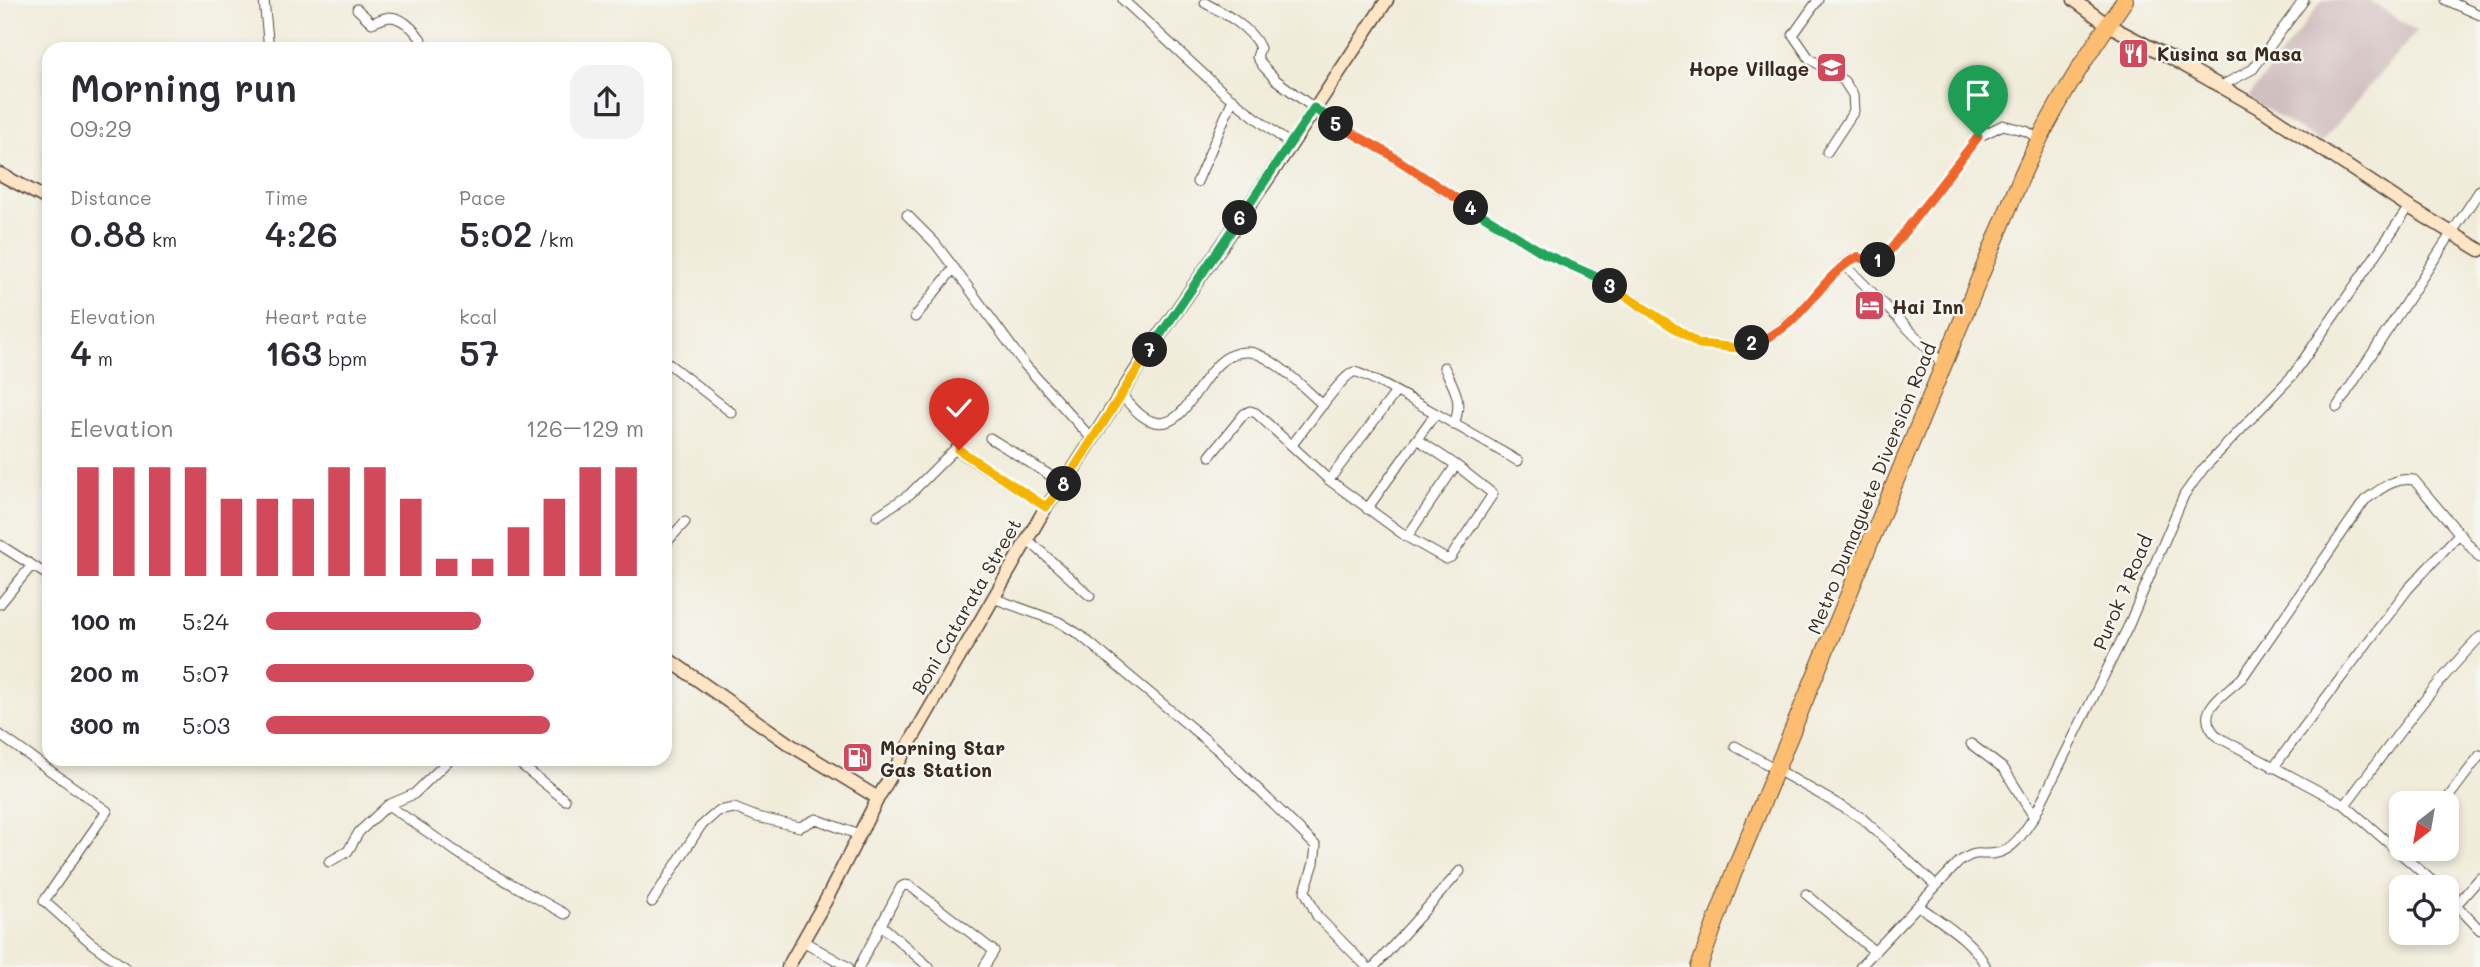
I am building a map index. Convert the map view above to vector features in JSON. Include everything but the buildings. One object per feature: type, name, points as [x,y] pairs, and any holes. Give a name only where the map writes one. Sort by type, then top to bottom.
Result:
[{"type":"highway","name":"Metro Dumaguete Diversion Road","points":[[1699,967],[1735,869],[2039,139],[2068,85],[2125,0]]},
{"type":"street","points":[[264,0],[268,42]]},
{"type":"street","points":[[1123,0],[1233,99],[1292,145]]},
{"type":"street","name":"Boni Catarata Street","points":[[788,967],[878,798],[1046,507],[1387,0]]},
{"type":"street","points":[[1818,0],[1793,35],[1809,58],[1844,81],[1853,95],[1854,111],[1827,152]]},
{"type":"street","points":[[2074,0],[2108,25],[2264,111],[2409,207],[2480,250]]},
{"type":"street","points":[[2221,86],[2253,69],[2304,0]]},
{"type":"street","points":[[2446,0],[2480,15]]},
{"type":"street","points":[[1205,3],[1236,21],[1256,39],[1260,48],[1257,57],[1276,80],[1340,128],[1386,152],[1545,254],[1597,277],[1699,344],[1739,348],[1773,335],[1799,313],[1844,264],[1857,257],[1873,262],[1885,257],[1978,137],[2003,125],[2026,131],[2039,139]]},
{"type":"street","points":[[357,9],[372,23],[388,17],[402,20],[423,42]]},
{"type":"street","points":[[1196,182],[1233,99]]},
{"type":"street","points":[[0,174],[42,196]]},
{"type":"street","points":[[2337,407],[2480,190]]},
{"type":"street","name":"Purok 7 Road","points":[[1860,967],[1959,862],[1972,852],[1999,853],[2014,844],[2034,817],[2128,627],[2184,495],[2203,469],[2293,376],[2409,207]]},
{"type":"street","points":[[907,215],[935,243],[1026,365],[1093,439]]},
{"type":"street","points":[[1844,264],[1944,365]]},
{"type":"street","points":[[915,317],[954,268]]},
{"type":"street","points":[[1121,395],[1142,416],[1156,423],[1172,420],[1185,408],[1214,367],[1230,355],[1250,352],[1267,359],[1323,404]]},
{"type":"street","points":[[672,366],[732,413]]},
{"type":"street","points":[[1444,367],[1459,399],[1460,410],[1454,425]]},
{"type":"street","points":[[1292,445],[1323,404],[1353,372],[1396,391],[1518,461]]},
{"type":"street","points":[[1329,480],[1396,391]]},
{"type":"street","points":[[1210,456],[1244,414],[1250,411],[1256,413],[1329,480],[1407,537],[1446,559],[1451,557],[1492,498],[1491,491],[1417,439]]},
{"type":"street","points":[[1367,509],[1435,414]]},
{"type":"street","points":[[990,438],[1064,484]]},
{"type":"street","points":[[877,516],[910,495],[955,449],[1046,507]]},
{"type":"street","points":[[1407,537],[1456,465]]},
{"type":"street","points":[[2389,839],[2344,805],[2218,737],[2210,730],[2206,719],[2208,711],[2242,678],[2365,500],[2389,483],[2403,478],[2414,480],[2480,558]]},
{"type":"street","points":[[672,536],[685,522]]},
{"type":"street","points":[[2273,768],[2408,589],[2459,534]]},
{"type":"street","points":[[1027,539],[1090,596]]},
{"type":"street","points":[[0,544],[42,571]]},
{"type":"street","points":[[0,604],[32,565]]},
{"type":"street","points":[[993,598],[1059,622],[1080,635],[1218,750],[1316,846],[1305,891],[1317,916],[1367,967]]},
{"type":"street","points":[[2344,805],[2459,658],[2480,637]]},
{"type":"street","points":[[672,662],[789,744],[878,798]]},
{"type":"street","points":[[0,736],[42,765]]},
{"type":"street","points":[[1971,744],[2004,769],[2034,817]]},
{"type":"street","points":[[1735,746],[1862,818],[1935,885]]},
{"type":"street","points":[[2453,791],[2480,755]]},
{"type":"street","points":[[43,766],[107,811],[44,901],[71,927],[124,967]]},
{"type":"street","points":[[329,862],[348,851],[364,827],[388,805],[414,794],[443,766]]},
{"type":"street","points":[[522,766],[565,800]]},
{"type":"street","points":[[388,805],[487,872],[565,914]]},
{"type":"street","points":[[652,902],[700,827],[718,811],[734,808],[757,817],[800,827],[816,818],[859,835]]},
{"type":"street","points":[[2415,861],[2428,875]]},
{"type":"street","points":[[1374,967],[1460,871]]},
{"type":"street","points":[[2459,902],[2480,878]]},
{"type":"street","points":[[859,967],[901,887],[905,885],[910,886],[994,951],[984,967]]},
{"type":"street","points":[[1806,894],[1875,952]]},
{"type":"street","points":[[1919,906],[1967,942],[1986,967]]},
{"type":"street","points":[[2459,906],[2480,930]]},
{"type":"street","points":[[881,925],[929,967]]},
{"type":"street","points":[[803,941],[848,967]]},
{"type":"shaded area","points":[[2323,0],[2368,0],[2417,31],[2321,143],[2248,98]]},
{"type":"place","name":"Kusina sa Masa","points":[[2134,53]]},
{"type":"place","name":"Hope Village","points":[[1832,68]]},
{"type":"place","name":"Hai Inn","points":[[1869,306]]},
{"type":"place","name":"Morning Star Gas Station","points":[[857,758]]},
{"type":"route","points":[[959,450],[1046,507],[1064,484],[1144,358],[1292,145],[1314,108],[1340,128],[1386,152],[1545,254],[1597,277],[1699,344],[1739,348],[1773,335],[1799,313],[1844,264],[1857,257],[1873,262],[1885,257],[1978,137]]}]
